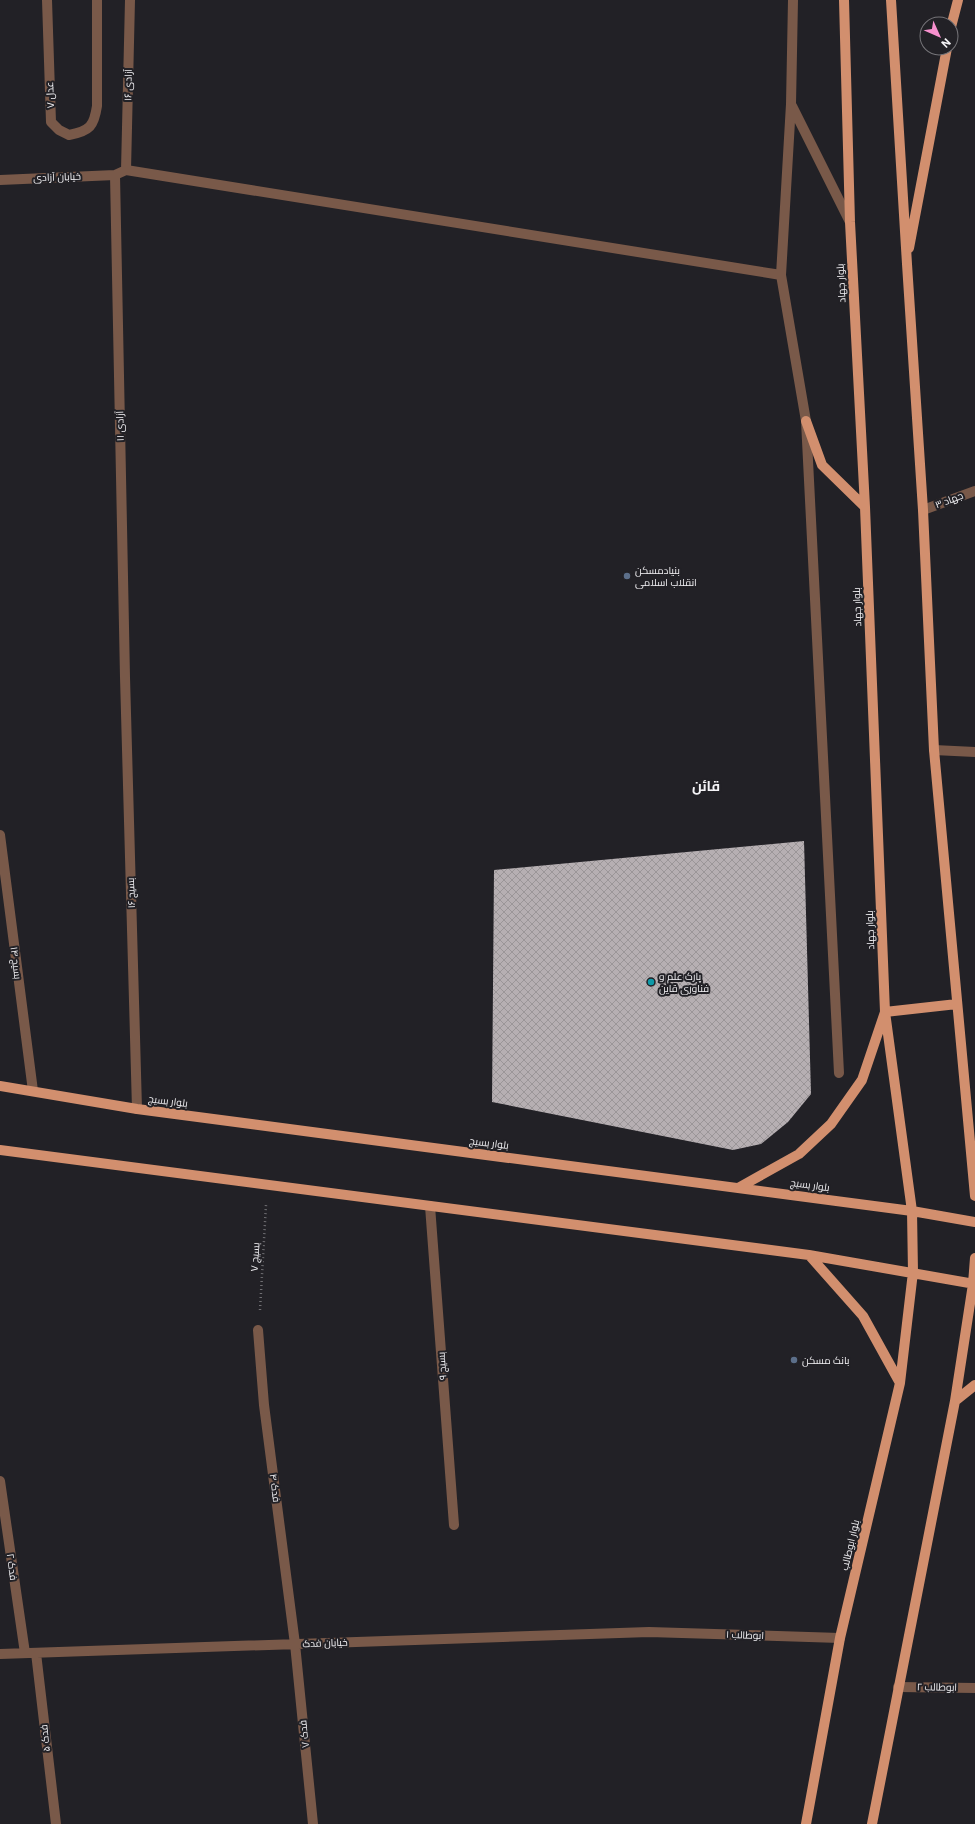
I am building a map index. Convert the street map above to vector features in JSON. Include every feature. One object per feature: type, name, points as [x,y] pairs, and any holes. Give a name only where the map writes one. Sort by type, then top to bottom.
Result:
[{"type":"main road","name":"بلوار جهاد","points":[[844,0],[850,222],[865,507],[886,1012],[912,1211],[913,1272]]},
{"type":"main road","points":[[892,0],[906,264],[923,510],[934,750],[975,1196]]},
{"type":"main road","points":[[954,16],[958,0]]},
{"type":"main road","points":[[906,264],[945,56]]},
{"type":"main road","points":[[806,421],[822,465],[865,507]]},
{"type":"main road","points":[[738,1188],[799,1154],[831,1124],[862,1080],[886,1012],[957,1004]]},
{"type":"main road","name":"بلوار بسیج","points":[[0,1086],[137,1109],[912,1211],[975,1222]]},
{"type":"main road","points":[[0,1150],[809,1255],[913,1272],[974,1284]]},
{"type":"main road","points":[[809,1255],[863,1316],[900,1383]]},
{"type":"main road","points":[[872,1824],[955,1401],[974,1284],[975,1258]]},
{"type":"main road","name":"بلوار ابوطالب","points":[[806,1824],[840,1638],[900,1383],[913,1272]]},
{"type":"main road","points":[[955,1401],[975,1384]]},
{"type":"street","name":"عدل ۷","points":[[47,0],[51,122],[59,130],[69,135],[90,128],[95,119],[97,106],[97,0]]},
{"type":"street","name":"آزادی ۱۶","points":[[126,170],[130,0]]},
{"type":"street","points":[[793,0],[791,104],[781,275],[806,421],[840,1073]]},
{"type":"street","points":[[791,104],[850,222]]},
{"type":"street","points":[[115,175],[126,170],[781,275]]},
{"type":"street","name":"خیابان آزادی","points":[[0,180],[115,175]]},
{"type":"street","name":"آزادی ۱۱","points":[[115,175],[125,677]]},
{"type":"street","name":"جهاد ۳","points":[[923,510],[975,491]]},
{"type":"street","name":"بسیج ۱۶","points":[[125,677],[137,1109]]},
{"type":"street","points":[[934,750],[975,752]]},
{"type":"street","name":"بسیج ۱۴","points":[[0,836],[33,1091]]},
{"type":"street","name":"بسیج ۹","points":[[430,1206],[454,1525]]},
{"type":"street","name":"فدک ۴","points":[[258,1330],[264,1405],[295,1644]]},
{"type":"street","name":"فدک ۲","points":[[0,1482],[24,1653]]},
{"type":"street","name":"خیابان فدک","points":[[0,1654],[649,1632]]},
{"type":"street","name":"ابوطالب ۱","points":[[649,1632],[840,1638]]},
{"type":"street","name":"فدک ۷","points":[[295,1644],[313,1824]]},
{"type":"street","name":"فدک ۵","points":[[36,1653],[56,1824]]},
{"type":"street","name":"ابوطالب ۲","points":[[898,1687],[975,1688]]},
{"type":"path","name":"بسیج ۷","points":[[258,1330],[268,1185]]},
{"type":"building","name":"پارک علم و فناوری قاین","points":[[804,841],[811,1094],[788,1122],[761,1144],[733,1150],[492,1102],[494,870]]},
{"type":"place","name":"بنیادمسکن انقلاب اسلامی","points":[[627,576]]},
{"type":"place","name":"پارک علم و فناوری قاین","points":[[651,982]]},
{"type":"place","name":"بانک مسکن","points":[[794,1360]]},
{"type":"district","name":"قائن","points":[[706,786]]}]
